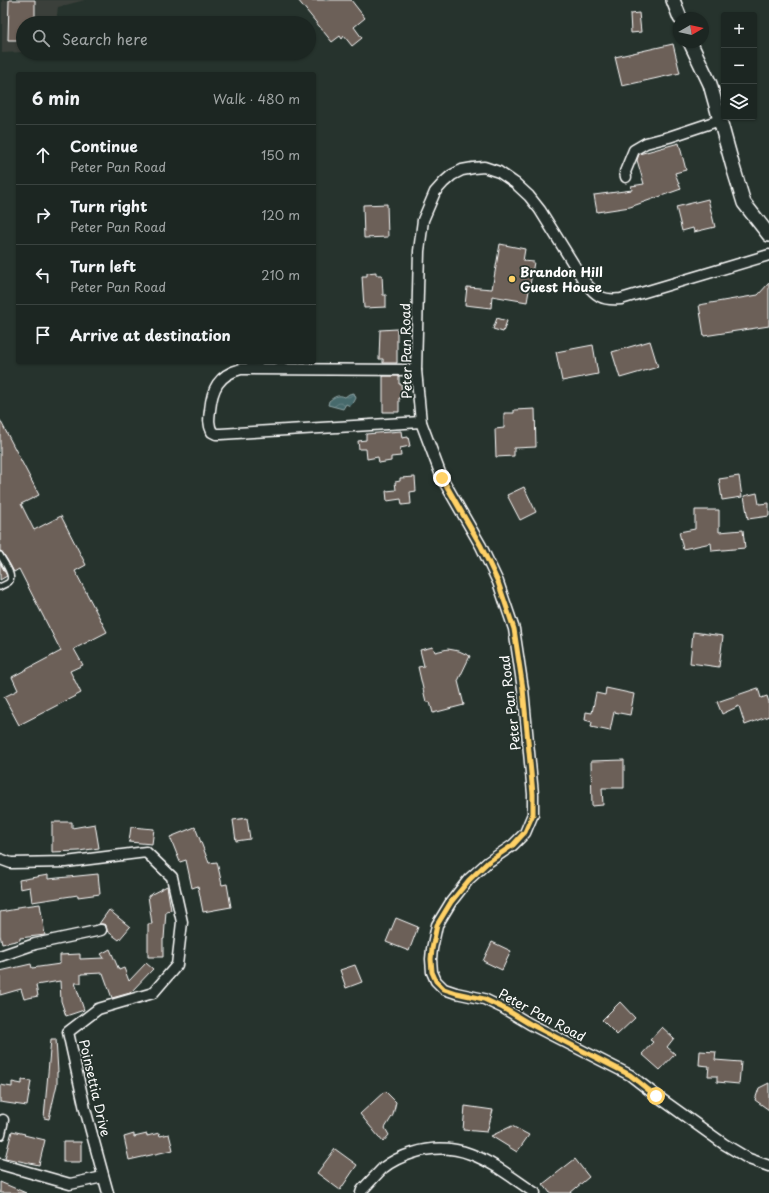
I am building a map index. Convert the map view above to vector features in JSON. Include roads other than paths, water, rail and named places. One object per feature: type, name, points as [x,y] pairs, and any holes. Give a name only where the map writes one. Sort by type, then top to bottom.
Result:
[{"type":"street","points":[[673,0],[678,12]]},
{"type":"street","points":[[693,48],[710,84],[744,203],[769,236]]},
{"type":"street","points":[[626,177],[625,172],[634,150],[646,143],[720,120]]},
{"type":"street","name":"Peter Pan Road","points":[[769,255],[621,299],[612,300],[601,297],[593,292],[584,281],[540,210],[529,196],[499,172],[484,167],[462,170],[444,182],[435,192],[423,220],[419,251],[416,370],[422,422],[442,478],[481,546],[498,582],[514,629],[523,689],[533,794],[533,814],[525,832],[513,845],[488,862],[469,880],[451,902],[437,925],[432,949],[432,972],[436,981],[444,989],[484,999],[497,1005],[530,1024],[630,1075],[656,1096],[724,1144],[749,1160],[769,1166]]},
{"type":"street","points":[[416,370],[241,369],[228,374],[217,384],[211,396],[208,422],[212,432],[216,434],[422,422]]},
{"type":"street","name":"Poinsettia Drive","points":[[0,860],[11,863],[66,862],[146,852],[172,877],[182,922],[177,965],[153,993],[98,1009],[68,1032],[85,1109],[108,1193]]},
{"type":"street","points":[[0,956],[35,944],[101,930]]},
{"type":"street","points":[[0,1134],[3,1120]]},
{"type":"street","points":[[361,1193],[362,1190],[384,1167],[403,1156],[423,1150],[443,1148],[466,1151],[480,1157],[535,1193]]},
{"type":"street","points":[[0,1164],[70,1184],[103,1177]]},
{"type":"lane","points":[[0,555],[10,573],[11,579],[9,582],[0,587]]},
{"type":"water","points":[[354,393],[356,398],[350,406],[346,404],[343,409],[328,405],[329,401],[334,397],[345,397]]},
{"type":"place","name":"Brandon Hill Guest House","points":[[512,279]]}]
